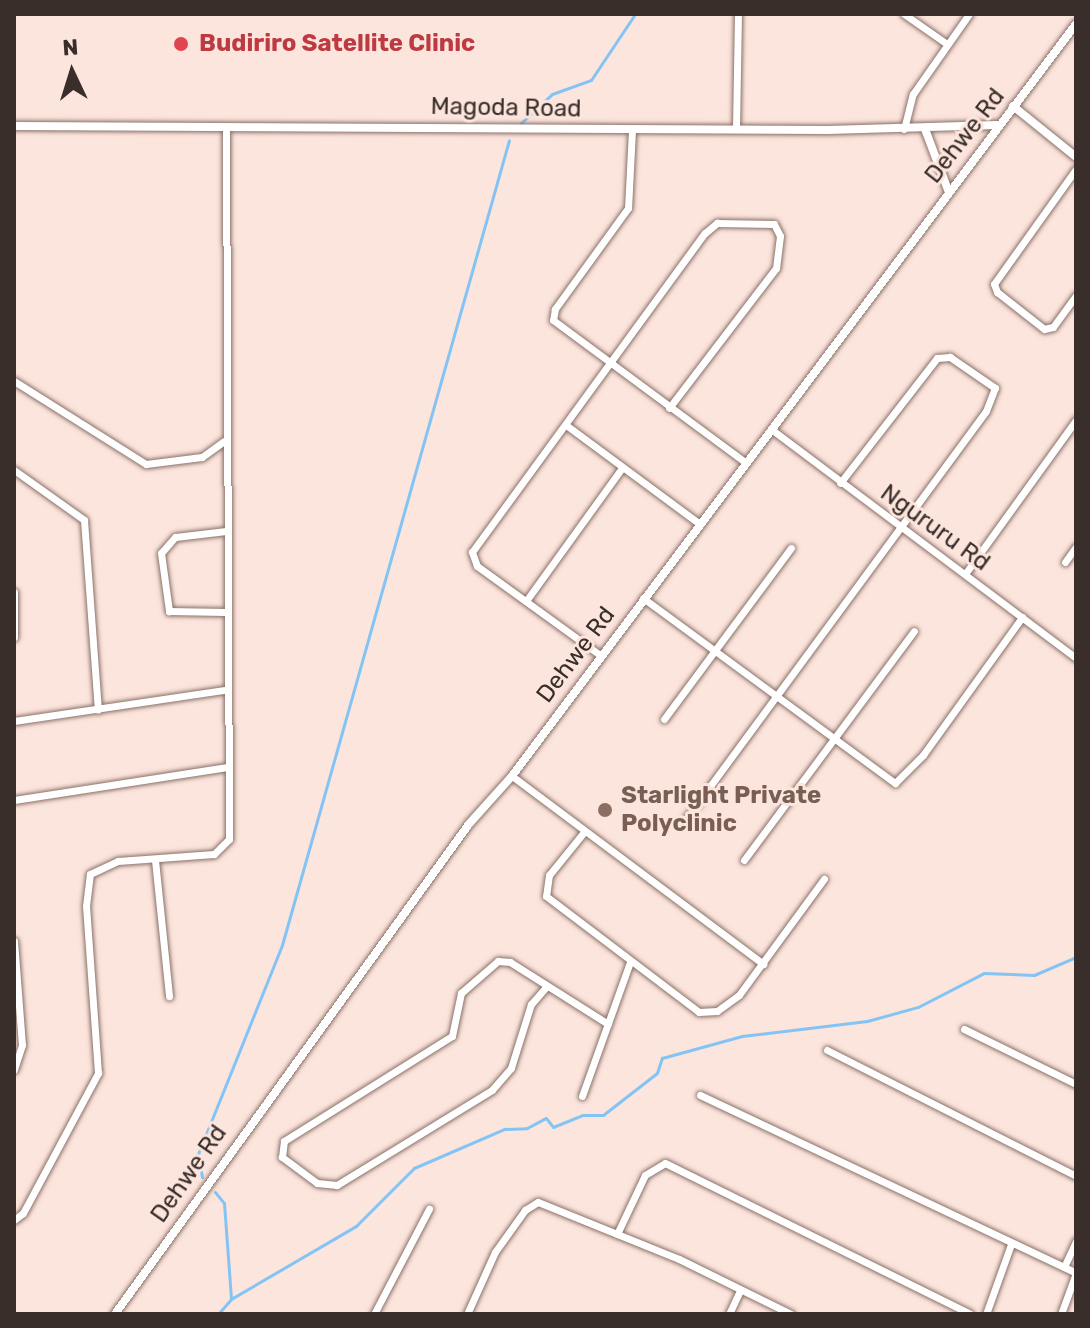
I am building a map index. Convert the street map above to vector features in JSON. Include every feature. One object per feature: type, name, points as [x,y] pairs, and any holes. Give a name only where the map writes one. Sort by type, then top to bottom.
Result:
[{"type":"street","points":[[736,128],[738,14]]},
{"type":"street","points":[[904,14],[947,44]]},
{"type":"street","points":[[904,129],[913,94],[969,14]]},
{"type":"street","name":"Dehwe Rd","points":[[115,1314],[266,1098],[469,824],[512,776],[948,190],[1076,24]]},
{"type":"street","points":[[1013,106],[1076,157]]},
{"type":"street","name":"Magoda Road","points":[[14,126],[632,130],[925,129],[997,125]]},
{"type":"street","points":[[14,1220],[23,1213],[98,1073],[86,881],[104,864],[214,854],[227,843],[224,441],[226,127]]},
{"type":"street","points":[[925,129],[948,190]]},
{"type":"street","points":[[632,130],[628,208],[553,315],[559,328],[746,463]]},
{"type":"street","points":[[1076,169],[994,284],[997,292],[1044,329],[1053,327],[1076,295]]},
{"type":"street","points":[[600,655],[477,566],[472,552],[710,228],[732,222],[774,224],[780,236],[779,262],[669,408]]},
{"type":"street","points":[[683,823],[991,404],[995,388],[950,357],[937,358],[840,483]]},
{"type":"street","points":[[14,381],[146,464],[202,457],[224,441]]},
{"type":"street","points":[[965,574],[1076,420]]},
{"type":"street","points":[[566,425],[700,524]]},
{"type":"street","name":"Ngururu Rd","points":[[771,429],[1076,658]]},
{"type":"street","points":[[526,601],[622,468]]},
{"type":"street","points":[[14,470],[84,520],[98,709]]},
{"type":"street","points":[[226,531],[175,537],[161,553],[169,611],[226,612]]},
{"type":"street","points":[[1065,562],[1076,547]]},
{"type":"street","points":[[664,719],[791,548]]},
{"type":"street","points":[[14,592],[14,637]]},
{"type":"street","points":[[643,598],[887,780],[900,782],[1022,617]]},
{"type":"street","points":[[744,860],[832,737],[914,631]]},
{"type":"street","points":[[14,721],[225,690]]},
{"type":"street","points":[[14,800],[227,767]]},
{"type":"street","points":[[512,776],[763,964]]},
{"type":"street","points":[[584,832],[549,875],[546,896],[691,1008],[707,1013],[728,1006],[763,964],[824,879]]},
{"type":"street","points":[[155,860],[169,996]]},
{"type":"street","points":[[14,941],[22,1045],[14,1070]]},
{"type":"street","points":[[546,987],[531,1004],[508,1075],[492,1090],[337,1185],[317,1183],[282,1157],[284,1141],[452,1036],[458,1029],[459,997],[487,966],[510,962],[608,1024]]},
{"type":"street","points":[[582,1096],[630,962]]},
{"type":"street","points":[[964,1029],[1076,1084]]},
{"type":"street","points":[[827,1050],[1076,1176]]},
{"type":"street","points":[[700,1095],[1076,1273],[1061,1314]]},
{"type":"street","points":[[617,1234],[645,1175],[653,1166],[665,1163],[970,1314]]},
{"type":"street","points":[[467,1314],[495,1252],[531,1205],[545,1203],[791,1314]]},
{"type":"street","points":[[374,1314],[429,1209]]},
{"type":"street","points":[[1064,1267],[1076,1241]]},
{"type":"street","points":[[986,1314],[1011,1244]]},
{"type":"street","points":[[729,1314],[740,1290]]},
{"type":"waterway","points":[[521,123],[552,94],[591,80],[635,14]]},
{"type":"waterway","points":[[202,1177],[198,1154],[282,945],[509,140]]},
{"type":"waterway","points":[[218,1314],[231,1299],[356,1226],[414,1168],[504,1129],[527,1128],[546,1118],[553,1127],[582,1115],[603,1115],[657,1073],[662,1058],[742,1036],[867,1021],[918,1007],[984,973],[1034,975],[1076,957]]},
{"type":"waterway","points":[[215,1192],[224,1203],[231,1299]]},
{"type":"place","name":"Budiriro Satellite Clinic","points":[[181,44]]},
{"type":"place","name":"Starlight Private Polyclinic","points":[[605,810]]}]
